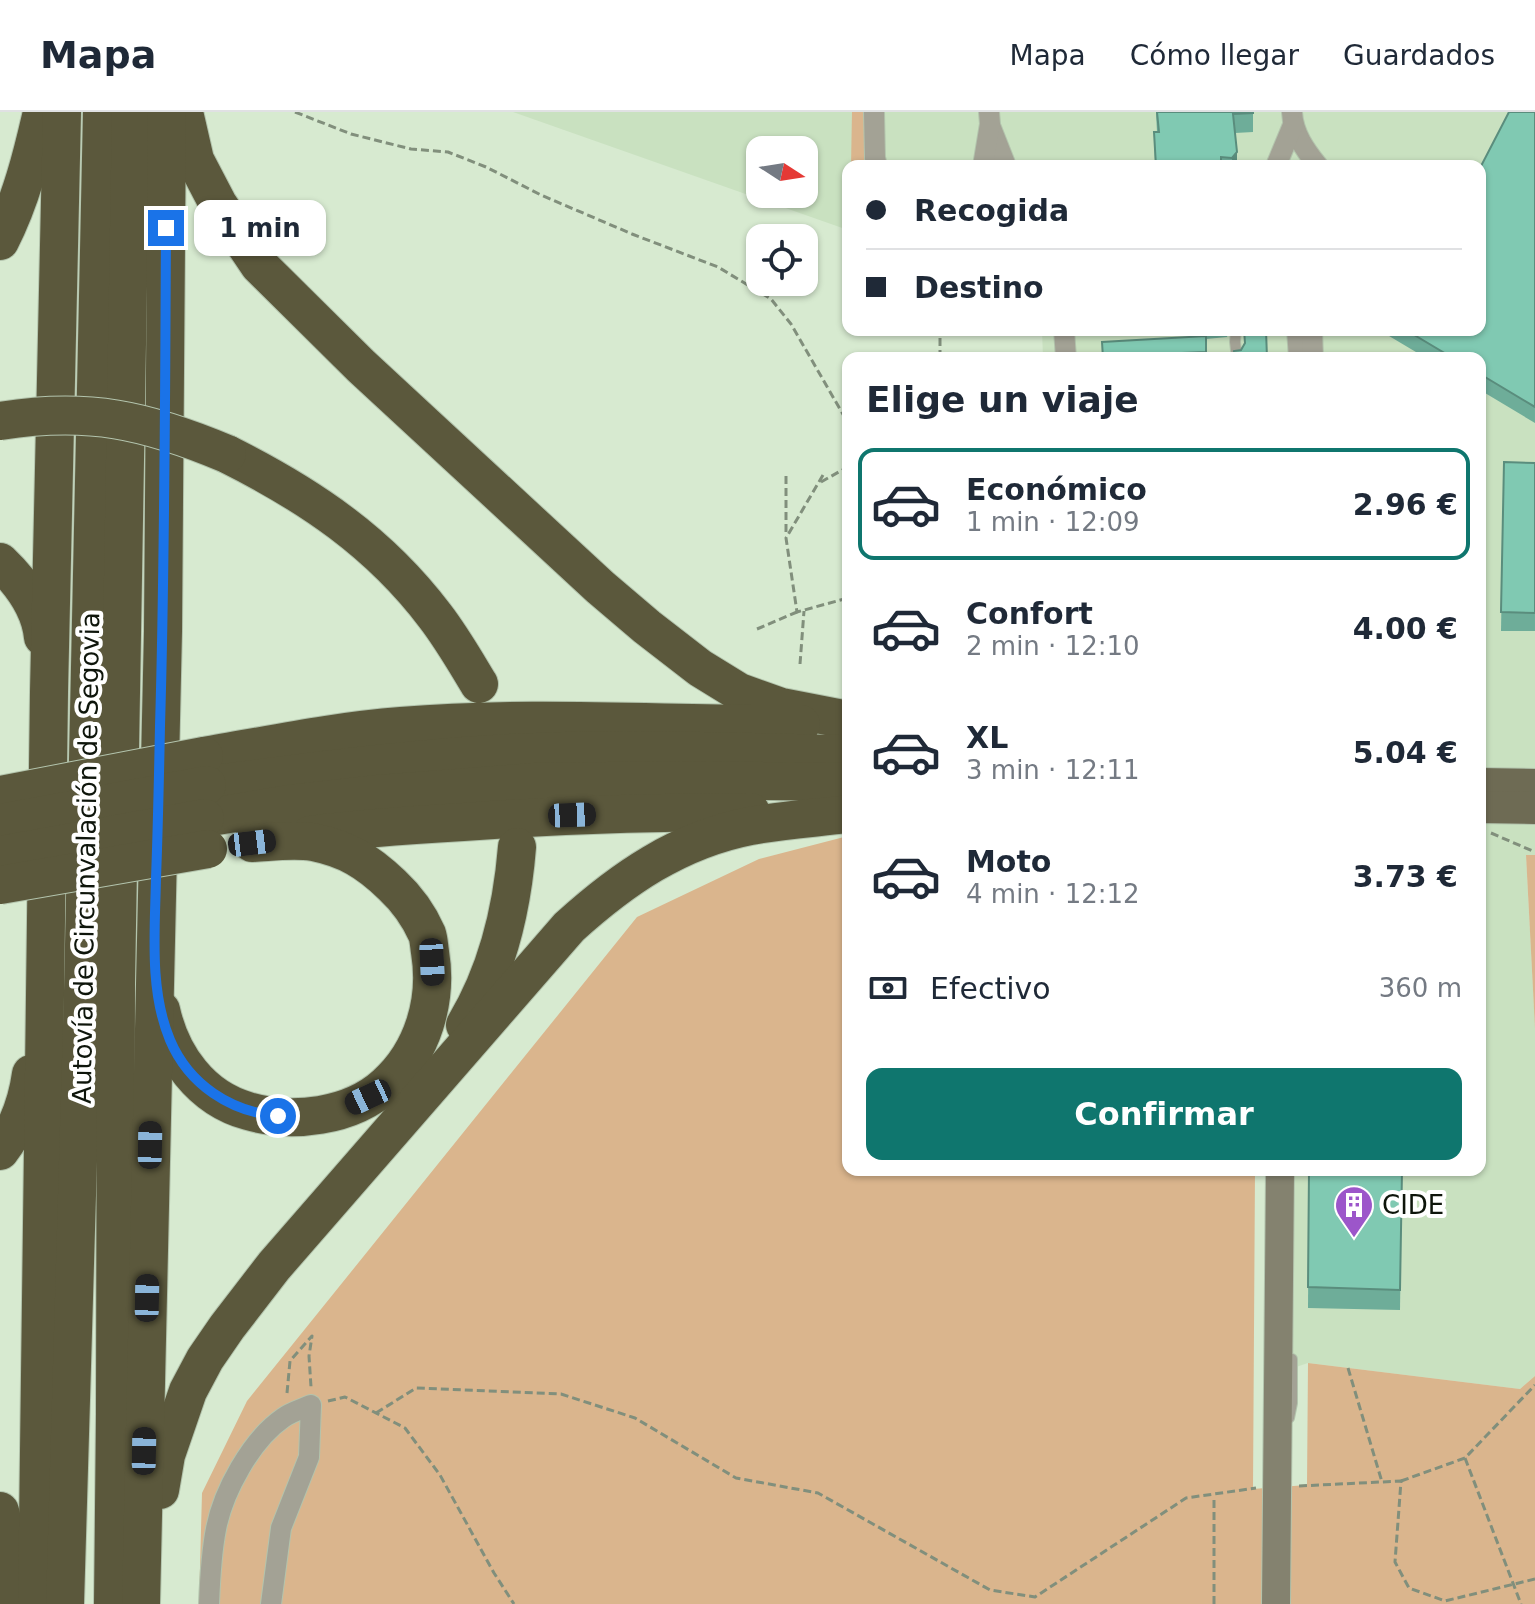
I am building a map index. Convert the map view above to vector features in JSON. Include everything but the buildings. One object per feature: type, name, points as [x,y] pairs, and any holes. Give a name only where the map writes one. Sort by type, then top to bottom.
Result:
[{"type":"highway","points":[[0,241],[28,169],[42,112]]},
{"type":"highway","points":[[37,1604],[49,692],[62,112]]},
{"type":"highway","name":"Autovía de Circunvalación de Segovia","points":[[65,1604],[83,991],[102,112]]},
{"type":"highway","name":"Autovía de Circunvalación de Segovia","points":[[113,1604],[116,999],[131,112]]},
{"type":"highway","points":[[141,1604],[163,631],[167,112]]},
{"type":"highway","points":[[184,112],[195,160],[218,204],[259,265],[361,366],[588,576],[679,652],[739,692],[781,707],[842,721]]},
{"type":"highway","points":[[0,421],[74,414],[107,418],[168,431],[272,476],[332,515],[409,584],[451,638],[479,684]]},
{"type":"highway","points":[[0,562],[22,585],[42,624],[49,692]]},
{"type":"highway","points":[[0,885],[206,802],[320,736],[401,726],[531,720],[756,724],[842,722]]},
{"type":"highway","points":[[0,855],[327,769],[493,754],[685,751],[842,754]]},
{"type":"highway","points":[[0,795],[304,802],[533,782],[842,782]]},
{"type":"highway","points":[[0,823],[206,802],[252,843],[313,842],[353,854],[371,865],[401,893],[428,936],[434,990],[417,1045],[385,1087],[343,1109],[319,1116],[294,1118],[261,1115],[235,1107],[210,1092],[188,1071],[165,1027],[158,990],[155,931]]},
{"type":"highway","points":[[252,843],[355,829],[540,817],[666,812],[842,813]]},
{"type":"highway","points":[[147,1604],[166,1455],[188,1391],[205,1359],[274,1266],[569,927],[634,874],[702,839],[748,826],[842,814]]},
{"type":"highway","points":[[348,1181],[452,1044],[479,1000],[507,923],[517,847]]},
{"type":"highway","points":[[0,1151],[14,1132],[29,1089],[46,972]]},
{"type":"highway","points":[[0,1511],[18,1604]]},
{"type":"main road","points":[[1486,784],[1535,785]]},
{"type":"main road","points":[[1486,807],[1535,808]]},
{"type":"main road","points":[[1276,1604],[1283,1477],[1278,1324],[1280,1176]]},
{"type":"street","points":[[874,112],[876,160]]},
{"type":"street","points":[[984,160],[990,118]]},
{"type":"street","points":[[990,118],[1004,160]]},
{"type":"street","points":[[1278,160],[1293,118]]},
{"type":"street","points":[[1293,118],[1313,160]]},
{"type":"street","points":[[209,1604],[216,1526],[227,1493],[246,1458],[265,1433],[284,1417],[311,1405],[309,1457],[281,1528],[271,1604]]},
{"type":"lane","points":[[1267,1372],[1268,1348],[1278,1324]]},
{"type":"lane","points":[[1266,1398],[1267,1425],[1283,1477]]},
{"type":"path","points":[[295,112],[351,134],[411,149],[448,152],[580,212],[718,267],[771,299],[791,324],[842,413]]},
{"type":"path","points":[[818,483],[842,470]]},
{"type":"path","points":[[786,538],[823,475]]},
{"type":"path","points":[[786,476],[786,538],[797,612]]},
{"type":"path","points":[[757,629],[797,612],[842,600]]},
{"type":"path","points":[[800,664],[804,610]]},
{"type":"path","points":[[1486,831],[1535,852]]},
{"type":"path","points":[[284,1417],[290,1361],[312,1336],[309,1356],[311,1405],[345,1397],[405,1428],[440,1475],[514,1604]]},
{"type":"path","points":[[1348,1368],[1382,1482]]},
{"type":"path","points":[[376,1413],[416,1388],[561,1394],[635,1418],[736,1478],[818,1493],[990,1590],[1035,1597],[1186,1498],[1283,1477],[1401,1481],[1465,1458],[1535,1385]]},
{"type":"path","points":[[1465,1458],[1521,1604]]},
{"type":"path","points":[[1401,1481],[1395,1562],[1409,1588],[1445,1601],[1535,1579]]},
{"type":"path","points":[[1214,1494],[1214,1604]]},
{"type":"shaded area","points":[[513,112],[1535,112],[1535,855],[1526,856],[1535,1028],[1535,1376],[1520,1389],[1308,1363],[1290,1369],[1292,1176],[1486,1176],[1486,352],[1043,352],[1042,336],[1486,336],[1486,160],[842,160],[842,228],[786,208],[818,208],[818,136],[746,136],[746,194]]},
{"type":"shaded area","points":[[852,112],[864,112],[864,160],[851,160]]},
{"type":"shaded area","points":[[842,838],[842,1176],[1255,1176],[1253,1489],[1307,1485],[1308,1363],[1520,1389],[1535,1376],[1535,1604],[199,1604],[202,1493],[247,1401],[637,917],[759,859]]},
{"type":"shaded area","points":[[1526,855],[1535,855],[1535,1028]]},
{"type":"place","name":"CIDE","points":[[1354,1239]]},
{"type":"route","points":[[166,228],[163,631],[155,931],[159,999],[171,1042],[188,1071],[210,1092],[235,1107],[261,1115],[278,1116]]}]
